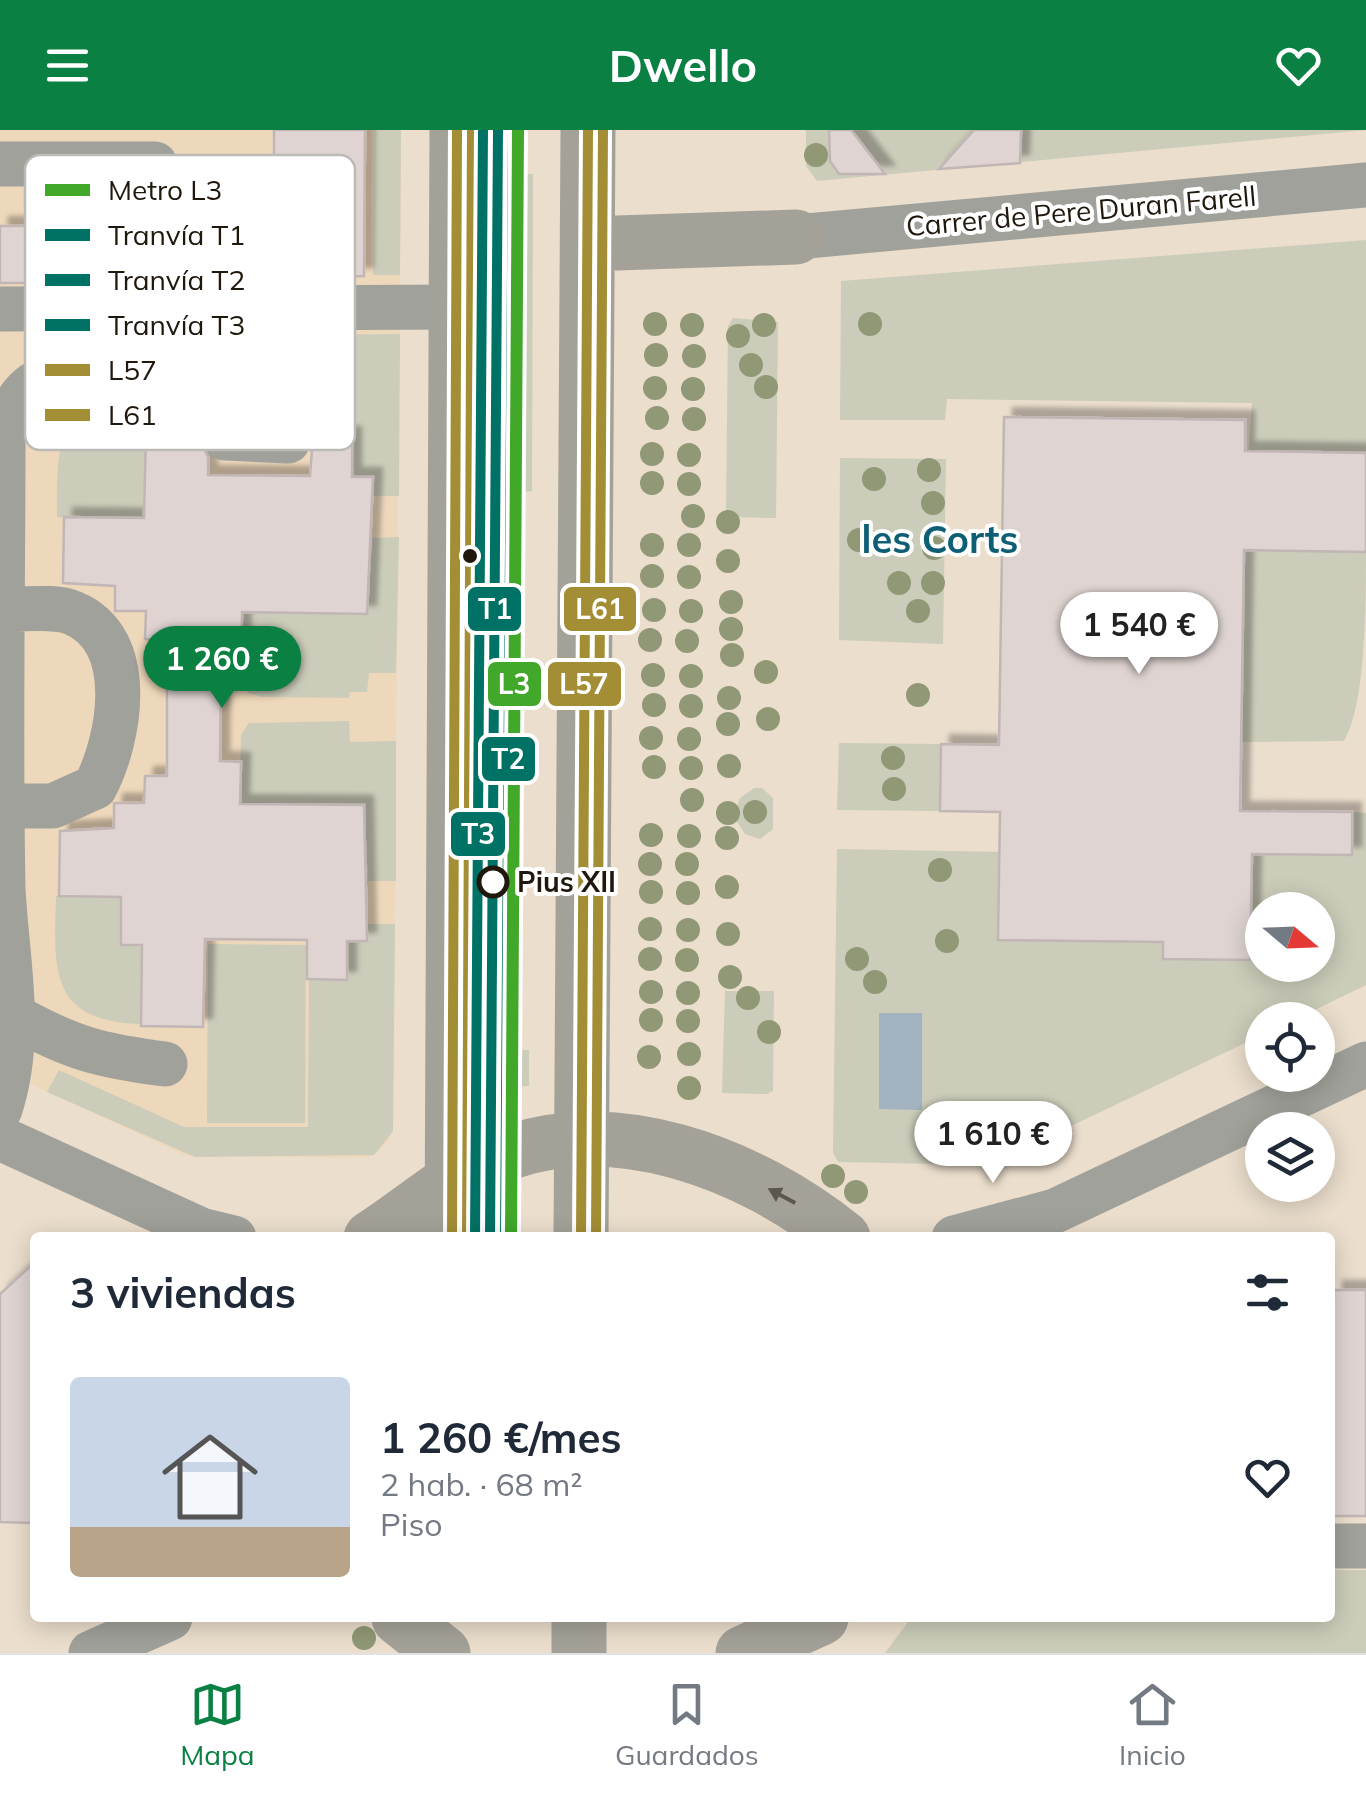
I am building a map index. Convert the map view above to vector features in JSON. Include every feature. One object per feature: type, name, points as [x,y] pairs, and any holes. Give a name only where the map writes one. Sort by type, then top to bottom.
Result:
[{"type":"main road","points":[[452,1232],[457,130]]},
{"type":"main road","points":[[581,1232],[588,130]]},
{"type":"main road","points":[[588,244],[796,238]]},
{"type":"main road","points":[[379,1232],[452,1179],[508,1153],[582,1140],[647,1144],[716,1163],[809,1211],[835,1232]]},
{"type":"main road","points":[[404,1622],[446,1653]]},
{"type":"main road","points":[[446,1653],[449,1622]]},
{"type":"main road","points":[[579,1622],[579,1653]]},
{"type":"main road","points":[[742,1653],[814,1630]]},
{"type":"street","name":"Carrer de Pere Duran Farell","points":[[796,238],[1366,185]]},
{"type":"street","points":[[355,307],[456,307]]},
{"type":"street","points":[[0,309],[25,309]]},
{"type":"street","points":[[0,1109],[12,1072],[14,1016],[1,898],[2,437],[7,419],[25,394]]},
{"type":"street","points":[[3,610],[71,611],[87,622],[102,638],[116,674],[119,708],[116,736],[95,787],[53,806],[3,806]]},
{"type":"street","points":[[14,1016],[62,1044],[107,1057],[164,1064]]},
{"type":"street","points":[[992,1232],[1042,1224],[1366,1064]]},
{"type":"street","points":[[0,1138],[209,1232]]},
{"type":"street","points":[[0,1166],[144,1232]]},
{"type":"street","points":[[1335,1546],[1366,1546]]},
{"type":"street","points":[[91,1653],[161,1622]]},
{"type":"shaded area","points":[[0,130],[401,130],[393,1131],[385,1146],[368,1158],[187,1156],[0,1070]]},
{"type":"green space","points":[[374,130],[401,130],[400,275],[373,275]]},
{"type":"green space","points":[[806,130],[1366,130],[817,181],[806,166]]},
{"type":"green space","points":[[475,174],[533,174],[532,491],[522,492],[521,594],[490,594],[490,566],[473,566]]},
{"type":"green space","points":[[1366,240],[1366,453],[1288,452],[1244,517],[1252,403],[947,399],[945,420],[840,420],[841,281]]},
{"type":"green space","points":[[733,318],[778,322],[776,518],[726,517],[728,326]]},
{"type":"green space","points":[[400,334],[399,496],[372,496],[372,477],[352,477],[355,335]]},
{"type":"green space","points":[[60,450],[147,450],[146,518],[57,517]]},
{"type":"green space","points":[[840,458],[946,459],[943,644],[839,640]]},
{"type":"green space","points":[[399,537],[396,673],[369,673],[367,692],[350,692],[349,698],[263,697],[248,693],[241,682],[241,636],[222,612],[367,614],[366,556],[372,555],[372,538]]},
{"type":"green space","points":[[1244,550],[1366,552],[1361,679],[1344,741],[1241,742]]},
{"type":"green space","points":[[349,721],[350,742],[396,741],[396,881],[368,881],[368,865],[363,864],[363,805],[219,804],[240,781],[241,735],[249,723]]},
{"type":"green space","points":[[839,743],[941,744],[940,811],[837,810]]},
{"type":"green space","points":[[754,788],[762,788],[773,798],[773,829],[760,839],[745,834],[735,819],[739,799]]},
{"type":"green space","points":[[1352,812],[1366,813],[1366,985],[1331,1002],[1245,1002],[1245,1043],[989,1165],[838,1162],[833,1153],[837,849],[1007,852],[999,940],[1163,942],[1163,959],[1245,960],[1245,982],[1335,982],[1335,892],[1251,892],[1252,854],[1351,855]]},
{"type":"green space","points":[[56,896],[121,897],[121,945],[142,945],[141,1024],[111,1021],[89,1013],[73,1002],[63,987],[56,947]]},
{"type":"green space","points":[[368,924],[395,924],[393,1131],[374,1155],[195,1157],[47,1092],[59,1070],[184,1127],[308,1127],[309,979],[346,980],[347,941],[367,941]]},
{"type":"green space","points":[[208,944],[306,945],[305,1123],[207,1123]]},
{"type":"green space","points":[[725,991],[774,991],[773,1091],[767,1094],[722,1093]]},
{"type":"green space","points":[[471,1050],[529,1050],[529,1086],[472,1086]]},
{"type":"green space","points":[[1335,1570],[1366,1570],[1366,1653],[885,1653],[908,1622],[1335,1622]]},
{"type":"water","points":[[879,1013],[922,1013],[922,1110],[879,1109]]},
{"type":"building","points":[[274,130],[365,130],[364,276],[355,276],[355,155],[274,155]]},
{"type":"building","points":[[829,130],[851,130],[885,174],[839,174],[830,161]]},
{"type":"building","points":[[974,130],[1021,130],[1020,163],[939,169]]},
{"type":"building","points":[[0,226],[25,226],[25,283],[0,283]]},
{"type":"building","points":[[1004,417],[1245,420],[1245,451],[1366,453],[1366,552],[1244,550],[1240,811],[1352,812],[1352,855],[1252,854],[1251,892],[1245,892],[1245,960],[1163,959],[1163,942],[998,940],[1000,812],[940,811],[941,744],[999,745]]},
{"type":"building","points":[[146,450],[205,450],[208,475],[310,476],[312,450],[352,450],[352,477],[373,477],[367,614],[242,612],[241,656],[221,655],[220,761],[241,762],[240,804],[364,805],[367,941],[347,941],[347,980],[307,979],[307,940],[205,939],[203,1027],[141,1026],[142,945],[121,945],[121,897],[59,896],[60,831],[114,828],[114,803],[144,803],[145,776],[167,776],[167,640],[145,639],[146,611],[115,611],[115,586],[63,583],[64,517],[144,518]]},
{"type":"building","points":[[30,1267],[30,1523],[0,1522],[0,1294]]},
{"type":"building","points":[[1335,1290],[1366,1290],[1366,1516],[1335,1516]]},
{"type":"metro line","name":"L3","points":[[511,1232],[518,130]]},
{"type":"tram line","name":"T3","points":[[475,1232],[483,130]]},
{"type":"tram line","name":"T1","points":[[490,1232],[498,130]]},
{"type":"tram line","name":"T2","points":[[505,1232],[513,130]]},
{"type":"transit line","name":"L57","points":[[452,1232],[457,130]]},
{"type":"transit line","name":"L61","points":[[467,1232],[472,130]]},
{"type":"transit line","name":"L57","points":[[581,1232],[588,130]]},
{"type":"transit line","name":"L61","points":[[596,1232],[603,130]]},
{"type":"place","name":"Pius XII","points":[[493,882]]},
{"type":"district","name":"les Corts","points":[[940,540]]}]
